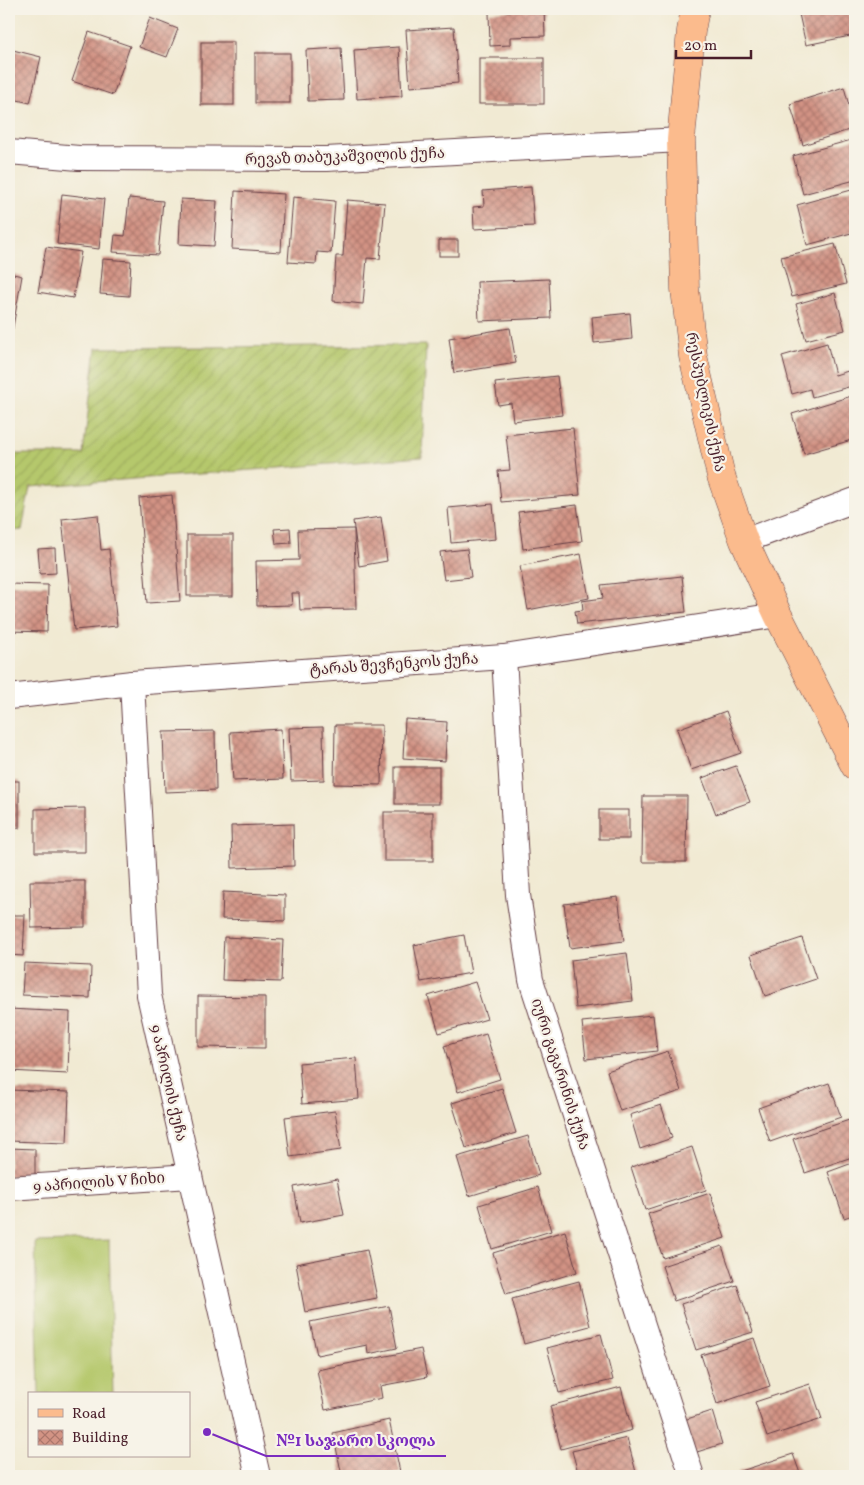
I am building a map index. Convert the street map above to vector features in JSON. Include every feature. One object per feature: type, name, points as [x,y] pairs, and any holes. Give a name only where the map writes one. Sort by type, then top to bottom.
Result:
[{"type":"main road","name":"რესპუბლიკის ქუჩა","points":[[695,9],[691,31],[681,140],[685,289],[693,356],[722,476],[744,541],[778,615],[855,766]]},
{"type":"street","name":"რევაზ თაბუკაშვილის ქუჩა","points":[[9,152],[79,158],[326,159],[681,140]]},
{"type":"street","points":[[744,541],[855,500]]},
{"type":"street","name":"ტარას შევჩენკოს ქუჩა","points":[[9,697],[132,683],[504,656],[778,615]]},
{"type":"street","name":"იური გაგარინის ქუჩა","points":[[504,656],[518,895],[531,980],[692,1476]]},
{"type":"street","name":"9 აპრილის ქუჩა","points":[[132,683],[150,995],[258,1476]]},
{"type":"street","name":"9 აპრილის V ჩიხი","points":[[9,1188],[190,1176]]},
{"type":"green space","points":[[426,345],[422,457],[30,487],[22,530],[9,531],[9,454],[83,454],[96,348]]},
{"type":"green space","points":[[109,1240],[113,1392],[39,1392],[35,1242]]},
{"type":"building","points":[[544,9],[545,36],[510,37],[510,45],[490,46],[489,12]]},
{"type":"building","points":[[824,9],[855,9],[855,35],[806,45],[799,14]]},
{"type":"building","points":[[150,18],[178,29],[167,57],[139,47]]},
{"type":"building","points":[[454,27],[458,83],[410,87],[406,30]]},
{"type":"building","points":[[89,32],[130,46],[113,95],[72,81]]},
{"type":"building","points":[[201,42],[234,42],[234,105],[201,105]]},
{"type":"building","points":[[399,47],[402,96],[357,99],[354,50]]},
{"type":"building","points":[[341,48],[344,100],[308,101],[306,50]]},
{"type":"building","points":[[9,49],[41,57],[30,103],[9,98]]},
{"type":"building","points":[[255,53],[290,53],[290,103],[255,103]]},
{"type":"building","points":[[479,58],[544,58],[544,104],[479,104]]},
{"type":"building","points":[[844,87],[855,128],[803,145],[790,104]]},
{"type":"building","points":[[855,139],[855,180],[803,194],[793,156]]},
{"type":"building","points":[[531,187],[534,226],[474,229],[473,207],[484,206],[483,191]]},
{"type":"building","points":[[855,189],[855,232],[807,245],[797,205]]},
{"type":"building","points":[[235,191],[284,194],[281,252],[232,249]]},
{"type":"building","points":[[62,194],[104,199],[99,249],[57,244]]},
{"type":"building","points":[[293,197],[335,201],[331,253],[317,252],[316,264],[288,262]]},
{"type":"building","points":[[129,198],[163,201],[158,255],[113,252],[115,235],[125,236]]},
{"type":"building","points":[[181,199],[217,201],[214,246],[179,244]]},
{"type":"building","points":[[347,200],[385,203],[380,259],[367,258],[363,304],[333,301],[336,256],[343,256]]},
{"type":"building","points":[[439,240],[458,240],[458,256],[439,256]]},
{"type":"building","points":[[835,244],[846,284],[792,297],[781,257]]},
{"type":"building","points":[[46,247],[81,252],[73,298],[38,292]]},
{"type":"building","points":[[103,259],[131,261],[129,296],[100,294]]},
{"type":"building","points":[[9,273],[22,276],[10,344],[9,344]]},
{"type":"building","points":[[549,279],[551,318],[479,321],[477,282]]},
{"type":"building","points":[[835,293],[845,330],[806,340],[796,304]]},
{"type":"building","points":[[630,313],[632,339],[594,343],[592,317]]},
{"type":"building","points":[[510,328],[516,363],[454,373],[449,338]]},
{"type":"building","points":[[827,343],[835,375],[848,371],[852,386],[812,397],[810,389],[792,394],[782,356]]},
{"type":"building","points":[[557,376],[562,415],[513,421],[511,403],[498,405],[495,383]]},
{"type":"building","points":[[855,395],[855,439],[804,454],[792,414]]},
{"type":"building","points":[[573,428],[580,495],[501,502],[498,471],[510,470],[506,435]]},
{"type":"building","points":[[172,495],[180,601],[147,603],[139,498]]},
{"type":"building","points":[[493,504],[496,539],[451,543],[448,508]]},
{"type":"building","points":[[577,505],[582,541],[523,549],[518,512]]},
{"type":"building","points":[[98,515],[101,550],[109,549],[117,626],[74,630],[62,519]]},
{"type":"building","points":[[381,517],[387,561],[359,566],[353,521]]},
{"type":"building","points":[[290,528],[291,543],[276,544],[274,529]]},
{"type":"building","points":[[354,529],[356,609],[300,610],[299,593],[291,593],[292,605],[257,606],[256,561],[299,560],[298,530]]},
{"type":"building","points":[[187,535],[233,535],[233,596],[187,596]]},
{"type":"building","points":[[55,548],[56,573],[40,574],[38,549]]},
{"type":"building","points":[[467,549],[471,577],[444,580],[440,552]]},
{"type":"building","points":[[581,554],[589,598],[528,610],[520,566]]},
{"type":"building","points":[[682,576],[686,612],[577,624],[575,611],[583,610],[582,601],[603,598],[601,585]]},
{"type":"building","points":[[9,584],[48,585],[47,632],[9,631]]},
{"type":"building","points":[[726,711],[741,753],[691,770],[677,729]]},
{"type":"building","points":[[405,719],[447,722],[445,761],[403,758]]},
{"type":"building","points":[[335,725],[382,725],[381,785],[334,784]]},
{"type":"building","points":[[323,727],[324,780],[291,781],[289,728]]},
{"type":"building","points":[[281,729],[283,779],[233,781],[230,732]]},
{"type":"building","points":[[215,731],[216,790],[165,792],[163,732]]},
{"type":"building","points":[[736,766],[750,802],[716,814],[702,778]]},
{"type":"building","points":[[395,767],[439,767],[439,804],[395,804]]},
{"type":"building","points":[[9,781],[19,781],[19,828],[9,828]]},
{"type":"building","points":[[643,796],[687,796],[686,862],[642,862]]},
{"type":"building","points":[[85,808],[85,852],[35,852],[35,809]]},
{"type":"building","points":[[599,810],[629,810],[629,839],[599,839]]},
{"type":"building","points":[[384,812],[433,812],[433,861],[384,861]]},
{"type":"building","points":[[293,824],[294,866],[232,868],[231,826]]},
{"type":"building","points":[[30,881],[85,881],[85,927],[31,928]]},
{"type":"building","points":[[223,892],[285,895],[285,921],[222,919]]},
{"type":"building","points":[[618,897],[624,941],[570,948],[564,904]]},
{"type":"building","points":[[9,915],[25,915],[23,956],[9,955]]},
{"type":"building","points":[[464,935],[471,973],[421,982],[414,945]]},
{"type":"building","points":[[224,937],[283,940],[281,982],[222,980]]},
{"type":"building","points":[[802,938],[816,979],[765,996],[751,955]]},
{"type":"building","points":[[627,953],[633,1001],[576,1008],[571,960]]},
{"type":"building","points":[[24,963],[91,966],[90,998],[22,995]]},
{"type":"building","points":[[475,982],[487,1019],[439,1033],[428,996]]},
{"type":"building","points":[[198,996],[265,997],[265,1048],[198,1047]]},
{"type":"building","points":[[9,1009],[70,1012],[68,1074],[9,1071]]},
{"type":"building","points":[[653,1015],[657,1051],[586,1059],[582,1022]]},
{"type":"building","points":[[486,1034],[500,1079],[458,1092],[444,1046]]},
{"type":"building","points":[[668,1051],[681,1091],[620,1111],[607,1071]]},
{"type":"building","points":[[356,1058],[359,1099],[302,1104],[299,1063]]},
{"type":"building","points":[[829,1083],[841,1117],[770,1142],[758,1108]]},
{"type":"building","points":[[502,1088],[516,1133],[466,1148],[452,1103]]},
{"type":"building","points":[[9,1090],[69,1092],[67,1143],[9,1141]]},
{"type":"building","points":[[661,1105],[672,1138],[640,1149],[630,1115]]},
{"type":"building","points":[[335,1111],[341,1150],[290,1157],[285,1117]]},
{"type":"building","points":[[855,1118],[855,1156],[805,1173],[793,1139]]},
{"type":"building","points":[[528,1136],[539,1175],[469,1196],[457,1157]]},
{"type":"building","points":[[692,1147],[706,1190],[645,1210],[631,1167]]},
{"type":"building","points":[[9,1148],[35,1149],[35,1176],[9,1176]]},
{"type":"building","points":[[855,1162],[855,1214],[844,1218],[828,1172]]},
{"type":"building","points":[[337,1179],[344,1215],[300,1223],[294,1187]]},
{"type":"building","points":[[538,1187],[551,1231],[492,1249],[479,1205]]},
{"type":"building","points":[[710,1193],[725,1238],[663,1258],[648,1214]]},
{"type":"building","points":[[565,1231],[577,1272],[506,1294],[493,1253]]},
{"type":"building","points":[[722,1246],[734,1281],[674,1301],[662,1266]]},
{"type":"building","points":[[367,1250],[377,1298],[305,1312],[296,1264]]},
{"type":"building","points":[[579,1281],[590,1326],[524,1344],[512,1299]]},
{"type":"building","points":[[737,1285],[753,1332],[696,1350],[681,1304]]},
{"type":"building","points":[[389,1306],[397,1348],[368,1354],[367,1345],[317,1355],[310,1322]]},
{"type":"building","points":[[601,1334],[613,1380],[559,1393],[547,1348]]},
{"type":"building","points":[[754,1338],[770,1386],[717,1404],[701,1355]]},
{"type":"building","points":[[421,1349],[427,1377],[380,1386],[382,1398],[325,1410],[317,1370]]},
{"type":"building","points":[[810,1384],[822,1419],[767,1437],[755,1402]]},
{"type":"building","points":[[621,1387],[632,1430],[561,1449],[550,1406]]},
{"type":"building","points":[[712,1411],[722,1444],[694,1453],[684,1420]]},
{"type":"building","points":[[389,1420],[400,1472],[380,1476],[342,1476],[333,1433]]},
{"type":"building","points":[[627,1438],[637,1476],[579,1476],[572,1451]]},
{"type":"building","points":[[793,1454],[801,1476],[740,1476],[738,1472]]},
{"type":"place","name":"№1 საჯარო სკოლა","points":[[207,1432]]}]
